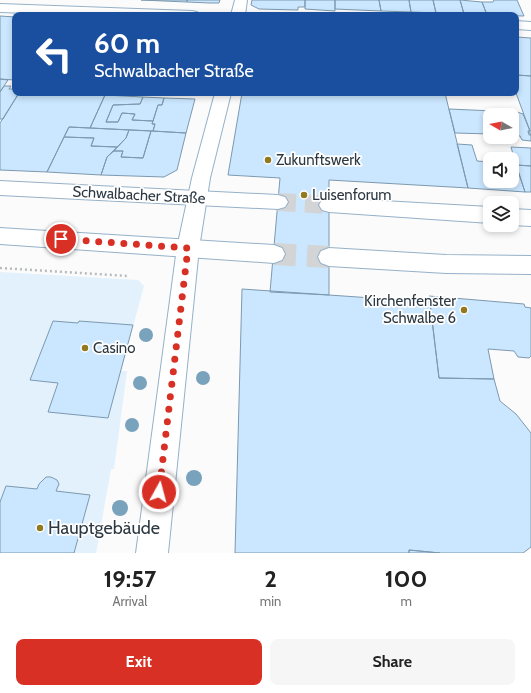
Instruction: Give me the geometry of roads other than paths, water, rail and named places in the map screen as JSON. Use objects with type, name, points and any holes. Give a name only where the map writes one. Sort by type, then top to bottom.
[{"type":"main road","points":[[239,12],[241,0]]},
{"type":"main road","points":[[0,8],[110,12]]},
{"type":"main road","points":[[519,25],[531,26]]},
{"type":"main road","points":[[152,553],[188,248],[197,198],[222,96]]},
{"type":"main road","name":"Schwalbacher Straße","points":[[0,188],[278,202]]},
{"type":"main road","points":[[329,205],[483,215]]},
{"type":"main road","points":[[519,217],[531,218]]},
{"type":"main road","points":[[0,236],[274,254]]},
{"type":"main road","points":[[329,257],[446,264],[531,265]]},
{"type":"tunnel","points":[[278,202],[329,205]]},
{"type":"tunnel","points":[[274,254],[329,257]]},
{"type":"place","name":"Zukunftswerk","points":[[268,160]]},
{"type":"place","name":"Luisenforum","points":[[304,195]]},
{"type":"place","name":"Kirchenfenster Schwalbe 6","points":[[464,310]]},
{"type":"place","name":"Casino","points":[[85,348]]},
{"type":"place","name":"Hauptgebäude","points":[[40,528]]}]
